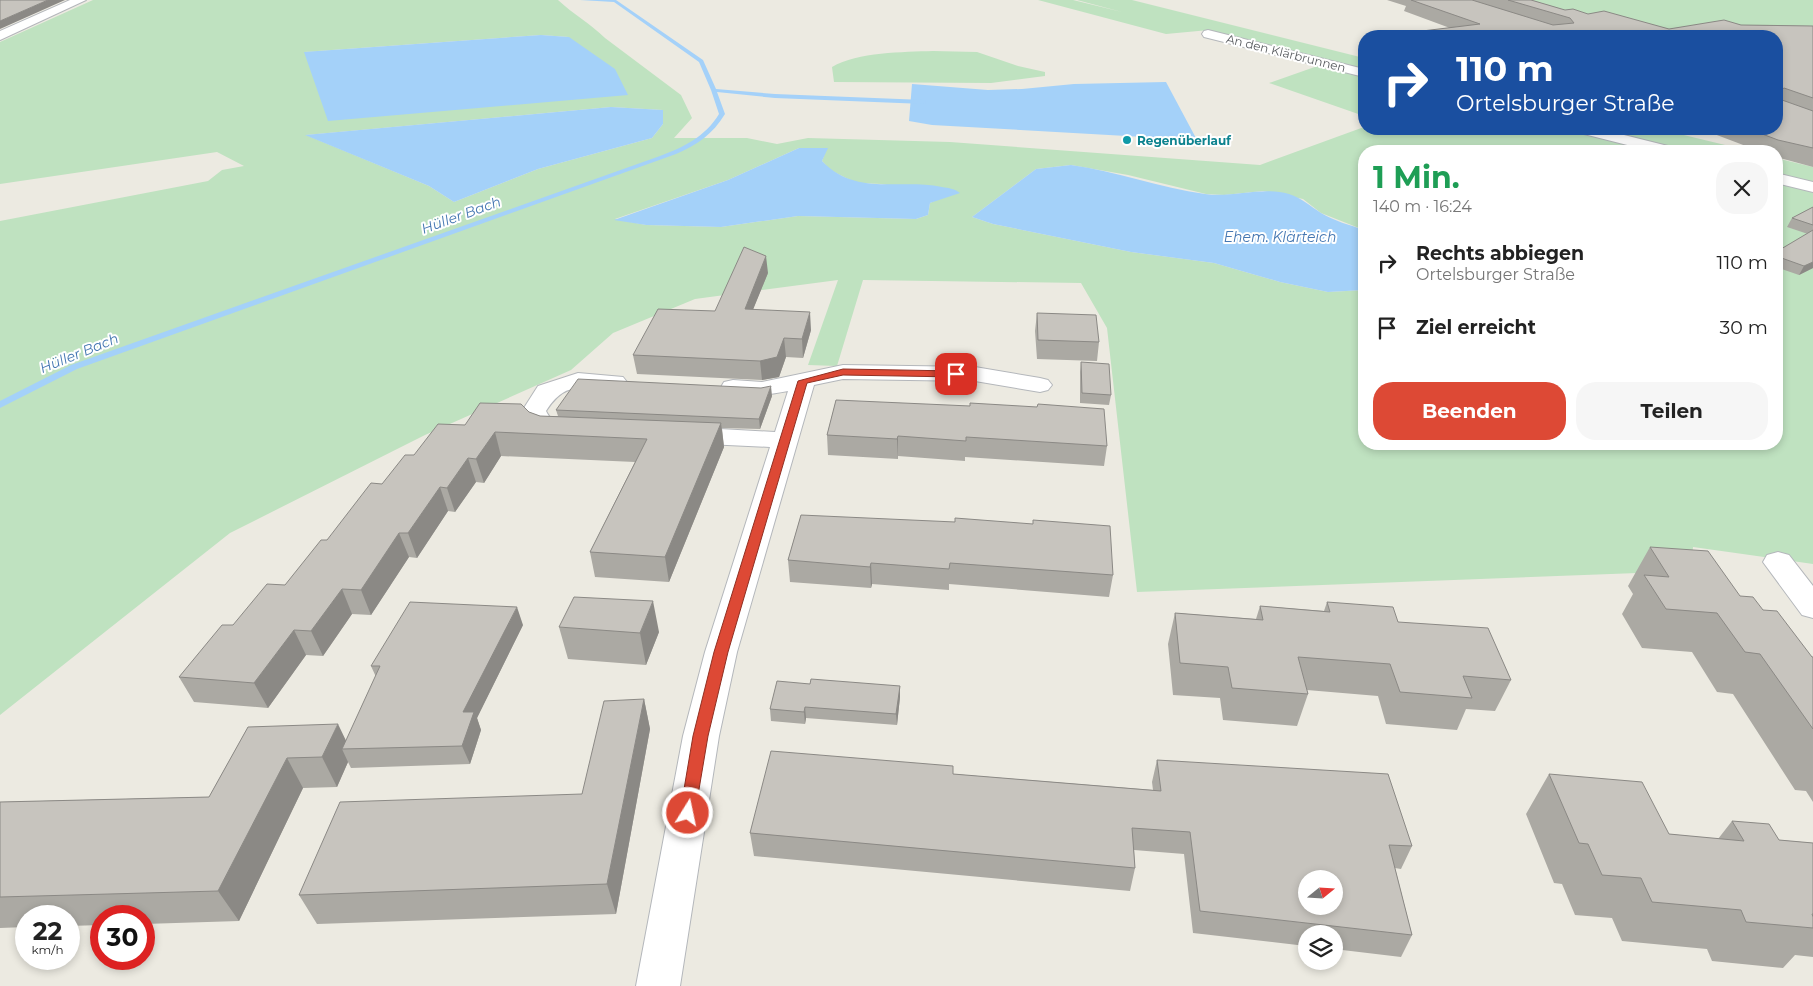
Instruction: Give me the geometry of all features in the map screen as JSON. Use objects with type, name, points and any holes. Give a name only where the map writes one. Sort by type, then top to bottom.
[{"type":"street","points":[[0,36],[80,0]]},
{"type":"street","name":"An den Klärbrunnen","points":[[1208,34],[1358,72]]},
{"type":"street","points":[[1606,135],[1646,145]]},
{"type":"street","points":[[1783,180],[1813,188]]},
{"type":"street","points":[[714,386],[762,389],[843,372],[975,374],[1040,385]]},
{"type":"street","points":[[586,431],[546,429],[538,423],[534,411],[547,391],[578,380],[636,382]]},
{"type":"street","points":[[658,986],[701,736],[721,652],[803,381]]},
{"type":"street","points":[[666,434],[786,440]]},
{"type":"street","points":[[1778,562],[1813,607]]},
{"type":"green space","points":[[93,0],[558,0],[681,95],[692,118],[674,138],[747,138],[777,144],[808,138],[950,142],[1260,165],[1358,129],[1358,135],[1684,135],[1725,145],[1358,145],[1358,228],[1321,213],[1303,199],[1263,191],[1224,195],[1206,194],[1128,175],[1071,165],[1036,169],[972,217],[993,224],[1131,252],[1214,263],[1280,282],[1328,292],[1358,290],[1358,450],[1783,450],[1783,160],[1813,167],[1813,564],[1693,547],[1691,571],[1137,592],[1107,328],[1081,283],[863,280],[837,366],[808,365],[838,280],[695,299],[613,333],[571,370],[425,435],[230,533],[0,715],[0,221],[208,181],[222,170],[244,166],[217,152],[0,184],[0,42]],"holes":[[[541,35],[569,37],[304,52]],[[611,107],[663,110],[663,124],[652,138],[538,169],[454,202],[429,186],[306,135]],[[799,148],[827,148],[822,161],[830,170],[856,183],[882,184],[943,197],[930,203],[928,215],[916,219],[798,216],[721,227],[646,225],[615,219],[728,180]]]},
{"type":"green space","points":[[1038,0],[1073,0],[1122,12],[1077,0],[1132,0],[1358,56],[1358,68],[1209,30],[1166,34]]},
{"type":"green space","points":[[1461,0],[1813,0],[1813,44],[1783,38],[1783,30],[1604,30]]},
{"type":"green space","points":[[933,51],[977,52],[1018,66],[1045,72],[1045,76],[991,83],[834,82],[832,67],[855,58],[881,54]]},
{"type":"green space","points":[[1326,63],[1358,71],[1358,114],[1269,83]]},
{"type":"water","points":[[541,35],[569,37],[615,69],[628,95],[328,121],[304,52]]},
{"type":"water","points":[[1166,82],[1197,140],[932,125],[909,121],[912,84],[988,90],[1074,84]]},
{"type":"water","points":[[611,107],[663,110],[663,124],[652,138],[538,169],[454,202],[429,186],[305,135]]},
{"type":"water","points":[[799,148],[828,148],[822,161],[835,172],[849,179],[864,183],[926,185],[949,188],[960,193],[930,203],[928,215],[916,219],[798,216],[721,227],[646,225],[614,220],[728,180]]},
{"type":"water","name":"Ehem. Klärteich","points":[[1071,165],[1205,194],[1226,195],[1268,191],[1289,194],[1326,216],[1358,228],[1358,290],[1328,292],[1280,282],[1214,263],[1131,252],[993,224],[972,217],[1036,169]]},
{"type":"building","points":[[0,0],[48,0],[0,21]]},
{"type":"building","points":[[1411,0],[1472,0],[1553,25],[1574,23],[1570,18],[1508,0],[1531,0],[1565,10],[1573,9],[1588,14],[1604,11],[1669,29],[1724,20],[1741,25],[1813,26],[1813,98],[1783,89],[1783,30],[1430,30],[1480,24]]},
{"type":"building","points":[[1783,100],[1813,111],[1813,148],[1765,135],[1783,135]]},
{"type":"building","points":[[1813,207],[1813,225],[1792,218]]},
{"type":"building","points":[[1813,230],[1813,262],[1804,266],[1783,258],[1783,248]]},
{"type":"building","points":[[744,247],[766,256],[745,309],[810,312],[802,339],[784,338],[777,357],[760,361],[633,355],[658,309],[715,311]]},
{"type":"building","points":[[1037,313],[1096,315],[1099,342],[1038,340]]},
{"type":"building","points":[[1081,362],[1109,364],[1111,395],[1082,393]]},
{"type":"building","points":[[578,379],[761,388],[771,386],[759,419],[556,410]]},
{"type":"building","points":[[836,400],[970,406],[970,403],[1037,407],[1038,404],[1104,409],[1107,446],[966,437],[966,441],[898,436],[897,439],[827,435]]},
{"type":"building","points":[[480,403],[521,404],[529,412],[540,416],[721,423],[665,557],[590,552],[647,439],[495,432],[476,459],[468,458],[447,488],[440,487],[408,533],[399,533],[361,590],[342,589],[311,631],[294,630],[254,683],[179,677],[222,625],[233,625],[267,584],[285,585],[321,540],[327,540],[371,483],[382,484],[405,455],[414,455],[438,424],[465,425]]},
{"type":"building","points":[[801,515],[955,522],[955,518],[1033,524],[1033,520],[1110,526],[1113,575],[950,563],[949,569],[871,563],[870,567],[788,560]]},
{"type":"building","points":[[1650,547],[1708,551],[1740,596],[1753,597],[1763,610],[1777,611],[1813,657],[1813,729],[1760,654],[1745,652],[1717,613],[1666,609],[1644,575],[1669,577]]},
{"type":"building","points":[[574,597],[653,601],[640,633],[559,627]]},
{"type":"building","points":[[410,602],[517,607],[463,712],[474,712],[462,746],[342,749],[380,666],[371,666]]},
{"type":"building","points":[[1327,602],[1393,607],[1398,622],[1488,628],[1511,680],[1463,676],[1472,698],[1400,692],[1390,664],[1298,657],[1308,694],[1232,688],[1228,667],[1180,663],[1175,613],[1263,620],[1260,606],[1330,612]]},
{"type":"building","points":[[811,679],[900,686],[896,714],[805,707],[804,712],[770,709],[777,681],[810,684]]},
{"type":"building","points":[[644,699],[607,884],[299,895],[340,802],[582,794],[604,701]]},
{"type":"building","points":[[338,724],[322,757],[287,758],[218,891],[0,897],[0,802],[209,797],[248,727]]},
{"type":"building","points":[[771,751],[953,766],[953,774],[1161,791],[1157,760],[1388,774],[1412,846],[1389,845],[1412,935],[1343,927],[1343,925],[1324,925],[1200,911],[1190,832],[1132,828],[1135,868],[750,833]]},
{"type":"building","points":[[1549,774],[1642,782],[1669,834],[1744,841],[1732,821],[1769,824],[1779,840],[1813,843],[1813,928],[1746,922],[1741,910],[1652,902],[1641,878],[1602,875],[1588,844],[1579,843]]},
{"type":"waterway","name":"Hüller Bach","points":[[582,0],[615,1],[701,61],[714,90]]},
{"type":"waterway","name":"Hüller Bach","points":[[0,405],[74,367],[686,148],[707,134],[722,114],[714,90]]},
{"type":"waterway","points":[[714,90],[775,96],[924,102]]},
{"type":"place","name":"Regenüberlauf","points":[[1127,140]]},
{"type":"route","points":[[688,813],[701,736],[721,652],[803,381],[843,372],[956,374]]}]
